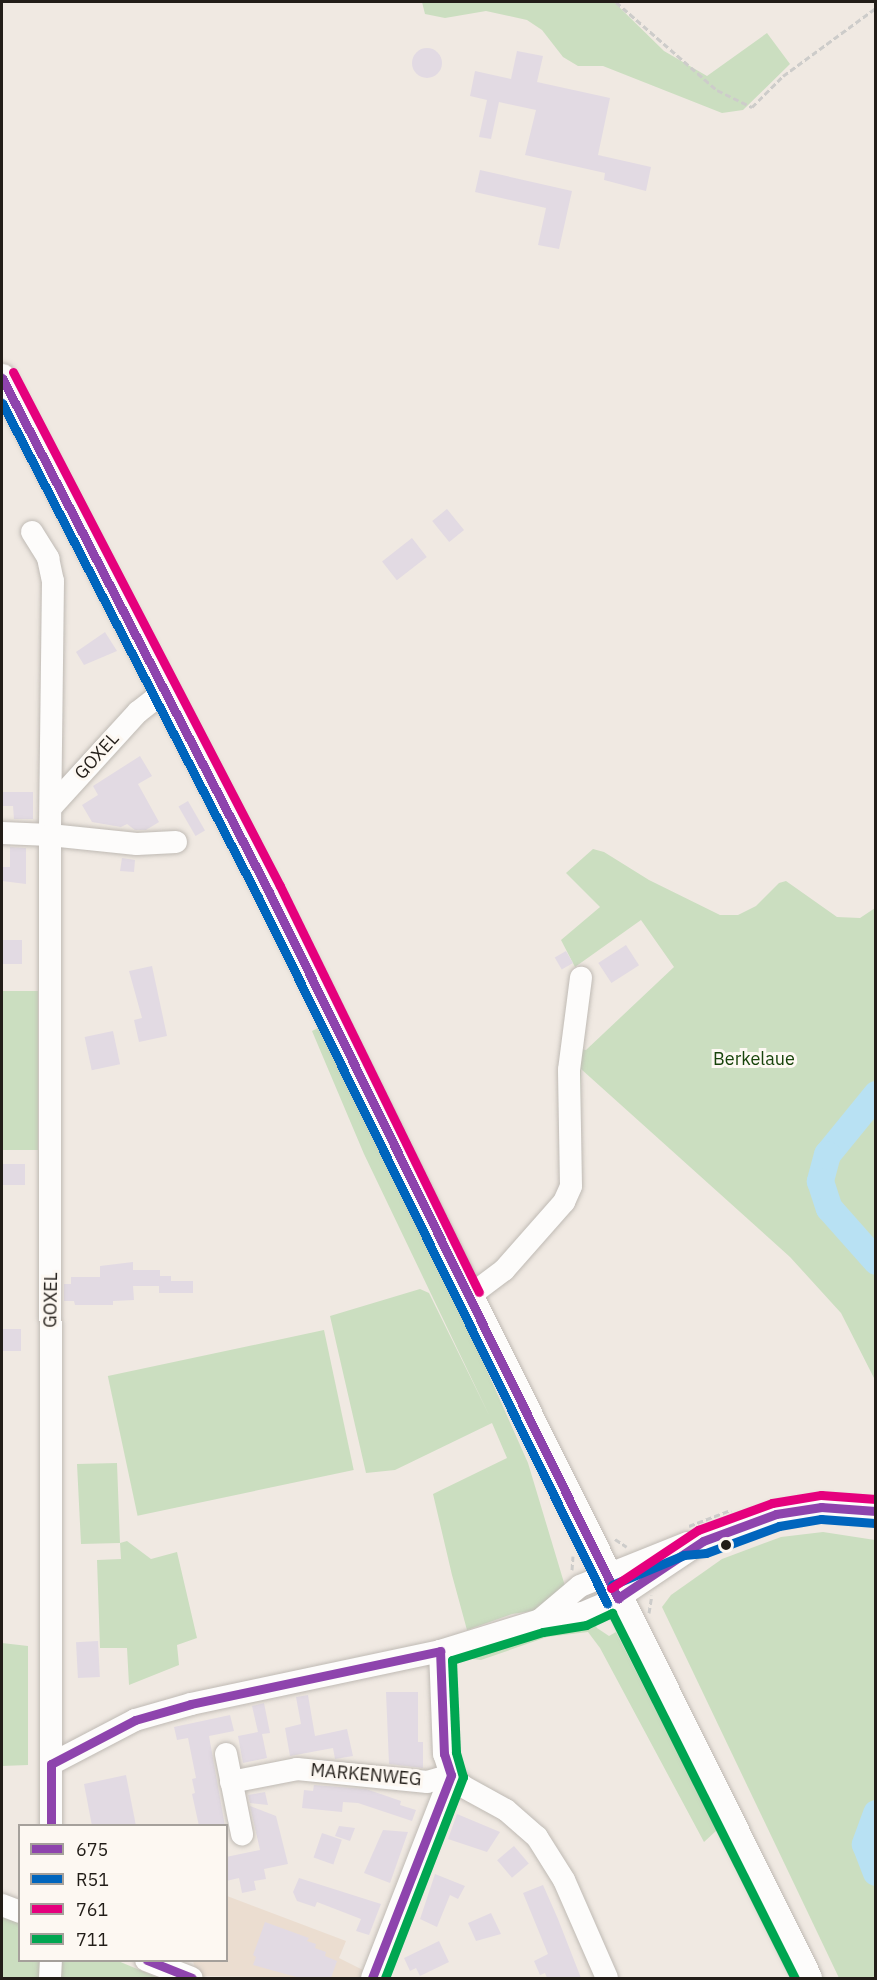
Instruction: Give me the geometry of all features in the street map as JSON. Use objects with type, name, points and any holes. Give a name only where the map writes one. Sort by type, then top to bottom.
[{"type":"main road","points":[[2,378],[166,690],[808,1978]]},
{"type":"street","points":[[32,532],[48,558],[53,581],[53,805]]},
{"type":"street","name":"GOXEL","points":[[51,1824],[50,835],[53,805],[138,712],[166,690]]},
{"type":"street","points":[[2,833],[50,835],[137,844],[176,842]]},
{"type":"street","points":[[468,1298],[504,1270],[564,1202],[571,1186],[569,1070],[581,978]]},
{"type":"street","points":[[51,1764],[104,1734],[146,1717],[440,1652],[540,1620],[583,1613],[613,1586],[703,1541],[776,1514],[821,1507],[876,1511]]},
{"type":"street","points":[[440,1652],[444,1754],[451,1774],[464,1787],[506,1810],[537,1837],[564,1880],[607,1978]]},
{"type":"street","points":[[226,1754],[242,1834]]},
{"type":"street","name":"MARKENWEG","points":[[231,1782],[297,1769],[427,1782],[451,1774]]},
{"type":"street","points":[[372,1978],[451,1774]]},
{"type":"street","points":[[2,1905],[18,1911]]},
{"type":"street","points":[[50,1978],[51,1962]]},
{"type":"street","points":[[151,1962],[192,1978]]},
{"type":"path","points":[[616,2],[717,90],[752,107],[793,68],[876,8]]},
{"type":"path","points":[[651,1592],[652,1611]]},
{"type":"shaded area","points":[[228,1896],[346,1941],[339,1958],[365,1971],[363,1978],[197,1976],[193,1962],[228,1962]]},
{"type":"green space","points":[[422,2],[614,2],[664,51],[707,76],[767,33],[790,64],[743,110],[722,113],[603,66],[578,66],[563,57],[542,30],[527,20],[486,11],[445,18],[425,14]]},
{"type":"green space","name":"Berkelaue","points":[[593,849],[604,852],[649,880],[720,915],[738,915],[756,906],[779,883],[786,881],[837,917],[860,918],[875,908],[875,1380],[841,1313],[790,1257],[581,1069],[580,1188],[574,1048],[586,1050],[674,967],[641,920],[575,967],[561,940],[600,907],[566,873]]},
{"type":"green space","points":[[2,991],[38,991],[38,1150],[2,1150]]},
{"type":"green space","points":[[318,1028],[456,1301],[528,1463],[565,1586],[538,1610],[512,1614],[467,1630],[452,1575],[433,1494],[507,1458],[492,1423],[395,1470],[366,1473],[330,1316],[420,1289],[429,1293],[490,1417],[364,1154],[312,1031]]},
{"type":"green space","points":[[324,1330],[354,1470],[138,1516],[108,1376]]},
{"type":"green space","points":[[117,1463],[120,1543],[81,1544],[77,1464]]},
{"type":"green space","points":[[823,1532],[875,1540],[875,1978],[839,1978],[662,1607],[671,1595],[722,1559],[781,1537]]},
{"type":"green space","points":[[127,1541],[151,1559],[177,1552],[197,1638],[177,1645],[179,1665],[129,1685],[127,1648],[100,1648],[97,1560],[121,1559],[120,1543]]},
{"type":"green space","points":[[592,1618],[597,1628],[609,1636],[616,1632],[717,1830],[704,1842],[600,1648],[588,1632],[547,1637],[481,1660],[464,1658],[474,1651]]},
{"type":"green space","points":[[2,1643],[28,1646],[28,1765],[2,1766]]},
{"type":"green space","points":[[2,1911],[18,1918],[18,1962],[120,1962],[159,1978],[2,1978]]},
{"type":"building","points":[[427,48],[438,52],[442,63],[438,74],[427,78],[416,74],[412,63],[416,52]]},
{"type":"building","points":[[517,51],[543,56],[537,82],[610,98],[598,155],[651,167],[646,191],[604,180],[605,173],[525,155],[536,110],[499,102],[491,139],[479,137],[487,100],[470,96],[475,71],[511,79]]},
{"type":"building","points":[[480,170],[572,191],[559,249],[538,245],[546,208],[475,192]]},
{"type":"building","points":[[447,509],[464,530],[449,542],[432,521]]},
{"type":"building","points":[[412,538],[427,557],[397,580],[382,561]]},
{"type":"building","points":[[105,632],[117,651],[84,665],[76,652]]},
{"type":"building","points":[[140,756],[152,776],[138,784],[159,822],[146,830],[135,830],[127,824],[121,827],[92,822],[82,805],[98,795],[93,786]]},
{"type":"building","points":[[2,792],[33,792],[33,819],[14,819],[13,806],[2,806]]},
{"type":"building","points":[[188,801],[205,830],[195,836],[178,806]]},
{"type":"building","points":[[10,847],[26,848],[26,884],[2,881],[2,867],[10,867]]},
{"type":"building","points":[[122,858],[135,860],[134,872],[120,871]]},
{"type":"building","points":[[2,940],[22,940],[22,964],[2,964]]},
{"type":"building","points":[[626,945],[639,965],[611,983],[598,963]]},
{"type":"building","points":[[566,951],[573,963],[562,970],[555,958]]},
{"type":"building","points":[[152,966],[167,1036],[139,1042],[134,1020],[142,1018],[129,971]]},
{"type":"building","points":[[113,1031],[120,1064],[92,1070],[85,1037]]},
{"type":"building","points":[[2,1164],[25,1164],[25,1185],[2,1185]]},
{"type":"building","points":[[133,1262],[133,1270],[160,1270],[160,1276],[171,1276],[171,1281],[193,1281],[193,1293],[159,1293],[159,1286],[133,1286],[134,1300],[113,1301],[113,1305],[75,1305],[74,1301],[64,1301],[64,1284],[71,1284],[71,1277],[100,1277],[100,1266]]},
{"type":"building","points":[[2,1329],[21,1329],[21,1351],[2,1351]]},
{"type":"building","points":[[98,1641],[100,1677],[78,1678],[76,1642]]},
{"type":"building","points":[[386,1692],[418,1692],[418,1742],[423,1742],[423,1768],[389,1764]]},
{"type":"building","points":[[308,1695],[315,1736],[347,1729],[353,1756],[335,1759],[333,1748],[290,1756],[285,1728],[301,1724],[296,1697]]},
{"type":"building","points":[[264,1703],[270,1733],[262,1734],[267,1758],[243,1763],[238,1736],[258,1732],[252,1706]]},
{"type":"building","points":[[230,1715],[234,1731],[209,1736],[225,1824],[199,1824],[192,1794],[195,1793],[192,1779],[196,1778],[188,1738],[177,1740],[174,1727]]},
{"type":"building","points":[[126,1775],[136,1824],[92,1824],[84,1784]]},
{"type":"building","points":[[314,1785],[366,1789],[401,1801],[400,1805],[416,1810],[412,1821],[358,1803],[343,1802],[342,1812],[302,1808],[304,1790],[313,1791]]},
{"type":"building","points":[[265,1792],[268,1805],[250,1803],[248,1795]]},
{"type":"building","points":[[250,1806],[276,1816],[288,1864],[264,1869],[266,1879],[254,1881],[256,1890],[242,1893],[239,1878],[228,1881],[228,1857],[260,1850]]},
{"type":"building","points":[[457,1814],[500,1832],[487,1852],[448,1839]]},
{"type":"building","points":[[339,1826],[355,1828],[350,1841],[335,1836]]},
{"type":"building","points":[[383,1830],[408,1832],[390,1883],[364,1873]]},
{"type":"building","points":[[322,1833],[342,1840],[333,1864],[314,1858]]},
{"type":"building","points":[[514,1846],[529,1864],[512,1878],[497,1860]]},
{"type":"building","points":[[435,1874],[465,1886],[458,1899],[450,1895],[437,1927],[420,1919]]},
{"type":"building","points":[[299,1878],[381,1904],[369,1935],[356,1931],[361,1919],[317,1902],[315,1907],[297,1901],[293,1892]]},
{"type":"building","points":[[543,1885],[581,1978],[547,1978],[545,1973],[540,1975],[534,1961],[548,1954],[523,1893]]},
{"type":"building","points":[[491,1913],[501,1934],[476,1941],[468,1923]]},
{"type":"building","points":[[265,1922],[309,1938],[307,1941],[316,1944],[315,1948],[326,1952],[325,1956],[337,1961],[331,1978],[300,1978],[253,1965],[256,1957],[253,1955]]},
{"type":"building","points":[[439,1941],[449,1962],[420,1976],[416,1968],[410,1971],[404,1958]]},
{"type":"waterway","points":[[876,1094],[827,1154],[820,1181],[829,1208],[876,1261]]},
{"type":"waterway","points":[[876,1813],[865,1844],[876,1872]]},
{"type":"transit line","name":"761","points":[[13,372],[280,886],[479,1292]]},
{"type":"transit line","name":"675","points":[[2,378],[269,892],[618,1598]]},
{"type":"transit line","name":"R51","points":[[2,403],[258,897],[607,1603]]},
{"type":"transit line","name":"761","points":[[611,1588],[698,1530],[772,1503],[821,1495],[876,1499]]},
{"type":"transit line","name":"675","points":[[618,1598],[703,1541],[776,1514],[821,1507],[876,1511]]},
{"type":"transit line","name":"R51","points":[[612,1585],[684,1555],[706,1553],[779,1526],[821,1519],[875,1523]]},
{"type":"transit line","name":"711","points":[[385,1978],[463,1777],[456,1752],[452,1660],[543,1632],[586,1625],[612,1613],[795,1978]]},
{"type":"transit line","name":"675","points":[[51,1764],[135,1720],[191,1704],[440,1651]]},
{"type":"transit line","name":"675","points":[[372,1978],[451,1775],[444,1754],[440,1651]]},
{"type":"transit line","name":"675","points":[[51,1764],[51,1824]]},
{"type":"transit line","name":"675","points":[[152,1962],[192,1978]]}]
